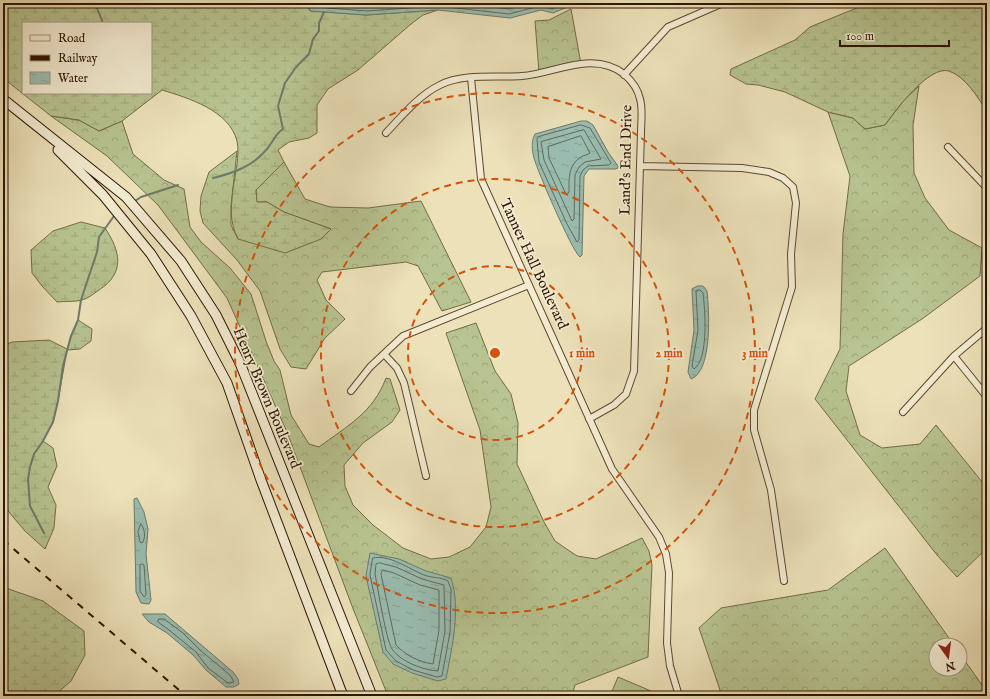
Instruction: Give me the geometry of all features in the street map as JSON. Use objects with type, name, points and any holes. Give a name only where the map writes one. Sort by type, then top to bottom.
[{"type":"main road","name":"Henry Brown Boulevard","points":[[3,99],[126,197],[181,261],[216,315],[240,363],[372,696]]},
{"type":"main road","name":"Henry Brown Boulevard","points":[[33,124],[103,195],[151,254],[191,316],[227,383],[261,480],[343,696]]},
{"type":"street","points":[[624,75],[668,27],[723,3]]},
{"type":"street","name":"Land's End Drive","points":[[386,133],[429,91],[442,84],[471,78],[523,76],[588,62],[600,62],[616,68],[636,88],[641,100],[634,371],[626,394],[614,405],[588,419]]},
{"type":"street","name":"Tanner Hall Boulevard","points":[[471,78],[478,161],[481,179],[563,357],[588,419],[612,469],[659,537],[666,554],[669,573],[667,643],[670,666],[679,696]]},
{"type":"street","points":[[948,148],[987,188]]},
{"type":"street","points":[[640,166],[742,168],[769,172],[783,178],[792,188],[796,203],[791,254],[792,287],[754,410],[754,430],[771,490],[784,581]]},
{"type":"street","points":[[351,391],[384,354],[403,336],[473,309],[529,285]]},
{"type":"street","points":[[903,412],[954,356],[987,328]]},
{"type":"street","points":[[384,354],[397,368],[404,383],[426,476]]},
{"type":"street","points":[[954,356],[987,397]]},
{"type":"green space","points":[[3,3],[305,3],[310,11],[366,15],[438,10],[423,15],[358,70],[328,89],[317,105],[317,133],[309,138],[289,142],[278,150],[284,162],[256,190],[257,202],[267,202],[284,212],[331,229],[321,239],[285,253],[238,239],[231,215],[233,189],[238,159],[237,141],[233,130],[217,113],[195,101],[162,90],[122,121],[99,131],[79,120],[51,116],[23,94],[152,94],[152,22],[22,22],[22,93],[3,78]]},
{"type":"green space","points":[[862,3],[987,3],[987,111],[971,88],[961,78],[949,71],[941,71],[932,75],[913,90],[885,125],[865,129],[853,118],[828,112],[785,92],[758,85],[746,84],[730,75],[731,69],[795,40],[810,27],[859,7]]},
{"type":"green space","points":[[571,9],[581,64],[539,72],[535,21],[549,20]]},
{"type":"green space","points":[[919,86],[913,125],[914,173],[925,198],[949,230],[982,248],[980,276],[922,319],[849,366],[846,391],[860,435],[882,448],[920,444],[936,425],[987,488],[987,548],[957,577],[937,555],[815,399],[840,349],[843,234],[850,176],[828,112],[853,118],[865,129],[885,125],[904,100]]},
{"type":"green space","points":[[51,116],[79,120],[99,131],[122,121],[133,154],[164,180],[184,189],[190,227],[201,242],[230,268],[251,294],[266,341],[274,361],[280,370],[291,415],[309,444],[319,447],[358,418],[374,401],[386,378],[390,379],[400,410],[392,422],[363,443],[344,465],[345,486],[353,505],[373,525],[403,548],[431,559],[449,557],[470,547],[486,527],[491,507],[480,430],[446,333],[476,323],[495,371],[511,394],[518,423],[517,464],[544,522],[555,541],[577,556],[596,559],[642,538],[649,551],[652,565],[648,657],[575,685],[572,696],[388,696],[352,606],[287,432],[227,298],[158,205],[107,156]]},
{"type":"green space","points":[[237,151],[231,206],[231,225],[238,239],[331,229],[284,212],[267,202],[256,202],[256,190],[284,162],[305,199],[330,207],[368,208],[421,201],[471,302],[442,311],[418,266],[406,262],[322,272],[317,280],[326,300],[345,319],[325,338],[306,369],[291,367],[280,349],[260,291],[237,260],[203,223],[200,211],[201,196],[209,172]]},
{"type":"green space","points":[[81,222],[105,228],[117,254],[117,269],[113,277],[107,283],[89,297],[79,301],[57,302],[32,273],[31,250],[53,231]]},
{"type":"green space","points":[[78,320],[92,329],[91,341],[80,349],[67,350],[53,422],[43,441],[53,448],[57,466],[48,487],[56,505],[54,528],[45,549],[25,531],[3,505],[3,346],[12,342],[49,340],[67,349]]},
{"type":"green space","points":[[885,548],[948,637],[928,637],[928,677],[968,677],[968,665],[987,692],[987,696],[722,696],[699,628],[721,608],[828,590]]},
{"type":"green space","points":[[3,587],[43,601],[84,631],[85,655],[71,681],[54,696],[3,696]]},
{"type":"green space","points":[[618,677],[651,691],[649,696],[610,696]]},
{"type":"water","points":[[305,3],[577,3],[553,13],[541,10],[510,18],[438,10],[366,15],[311,11]]},
{"type":"water","points":[[581,121],[587,121],[593,125],[618,168],[589,169],[584,176],[582,255],[580,257],[570,241],[548,193],[534,158],[532,146],[535,134]]},
{"type":"water","points":[[697,286],[703,286],[707,291],[709,325],[703,364],[698,374],[691,379],[688,372],[694,330],[692,289]]},
{"type":"water","points":[[137,498],[144,512],[148,529],[146,554],[151,600],[149,604],[141,603],[136,592],[134,499]]},
{"type":"water","points":[[370,553],[399,559],[426,571],[451,578],[454,590],[455,615],[453,641],[446,679],[438,681],[412,673],[393,664],[383,652],[366,576]]},
{"type":"water","points":[[142,614],[165,614],[233,672],[238,679],[239,684],[234,687],[226,687],[206,670],[193,655],[167,633],[149,622]]},
{"type":"waterway","points":[[95,3],[103,22]]},
{"type":"waterway","points":[[213,178],[236,171],[256,160],[262,155],[283,129],[278,106],[285,83],[296,67],[309,54],[313,39],[319,31],[319,23],[324,12]]},
{"type":"waterway","points":[[135,201],[141,197],[178,185]]},
{"type":"waterway","points":[[44,533],[30,506],[28,479],[30,467],[34,454],[53,422],[58,401],[63,366],[71,336],[78,320],[81,300],[97,252],[99,237],[114,216]]},
{"type":"railway","points":[[3,540],[186,696]]}]
